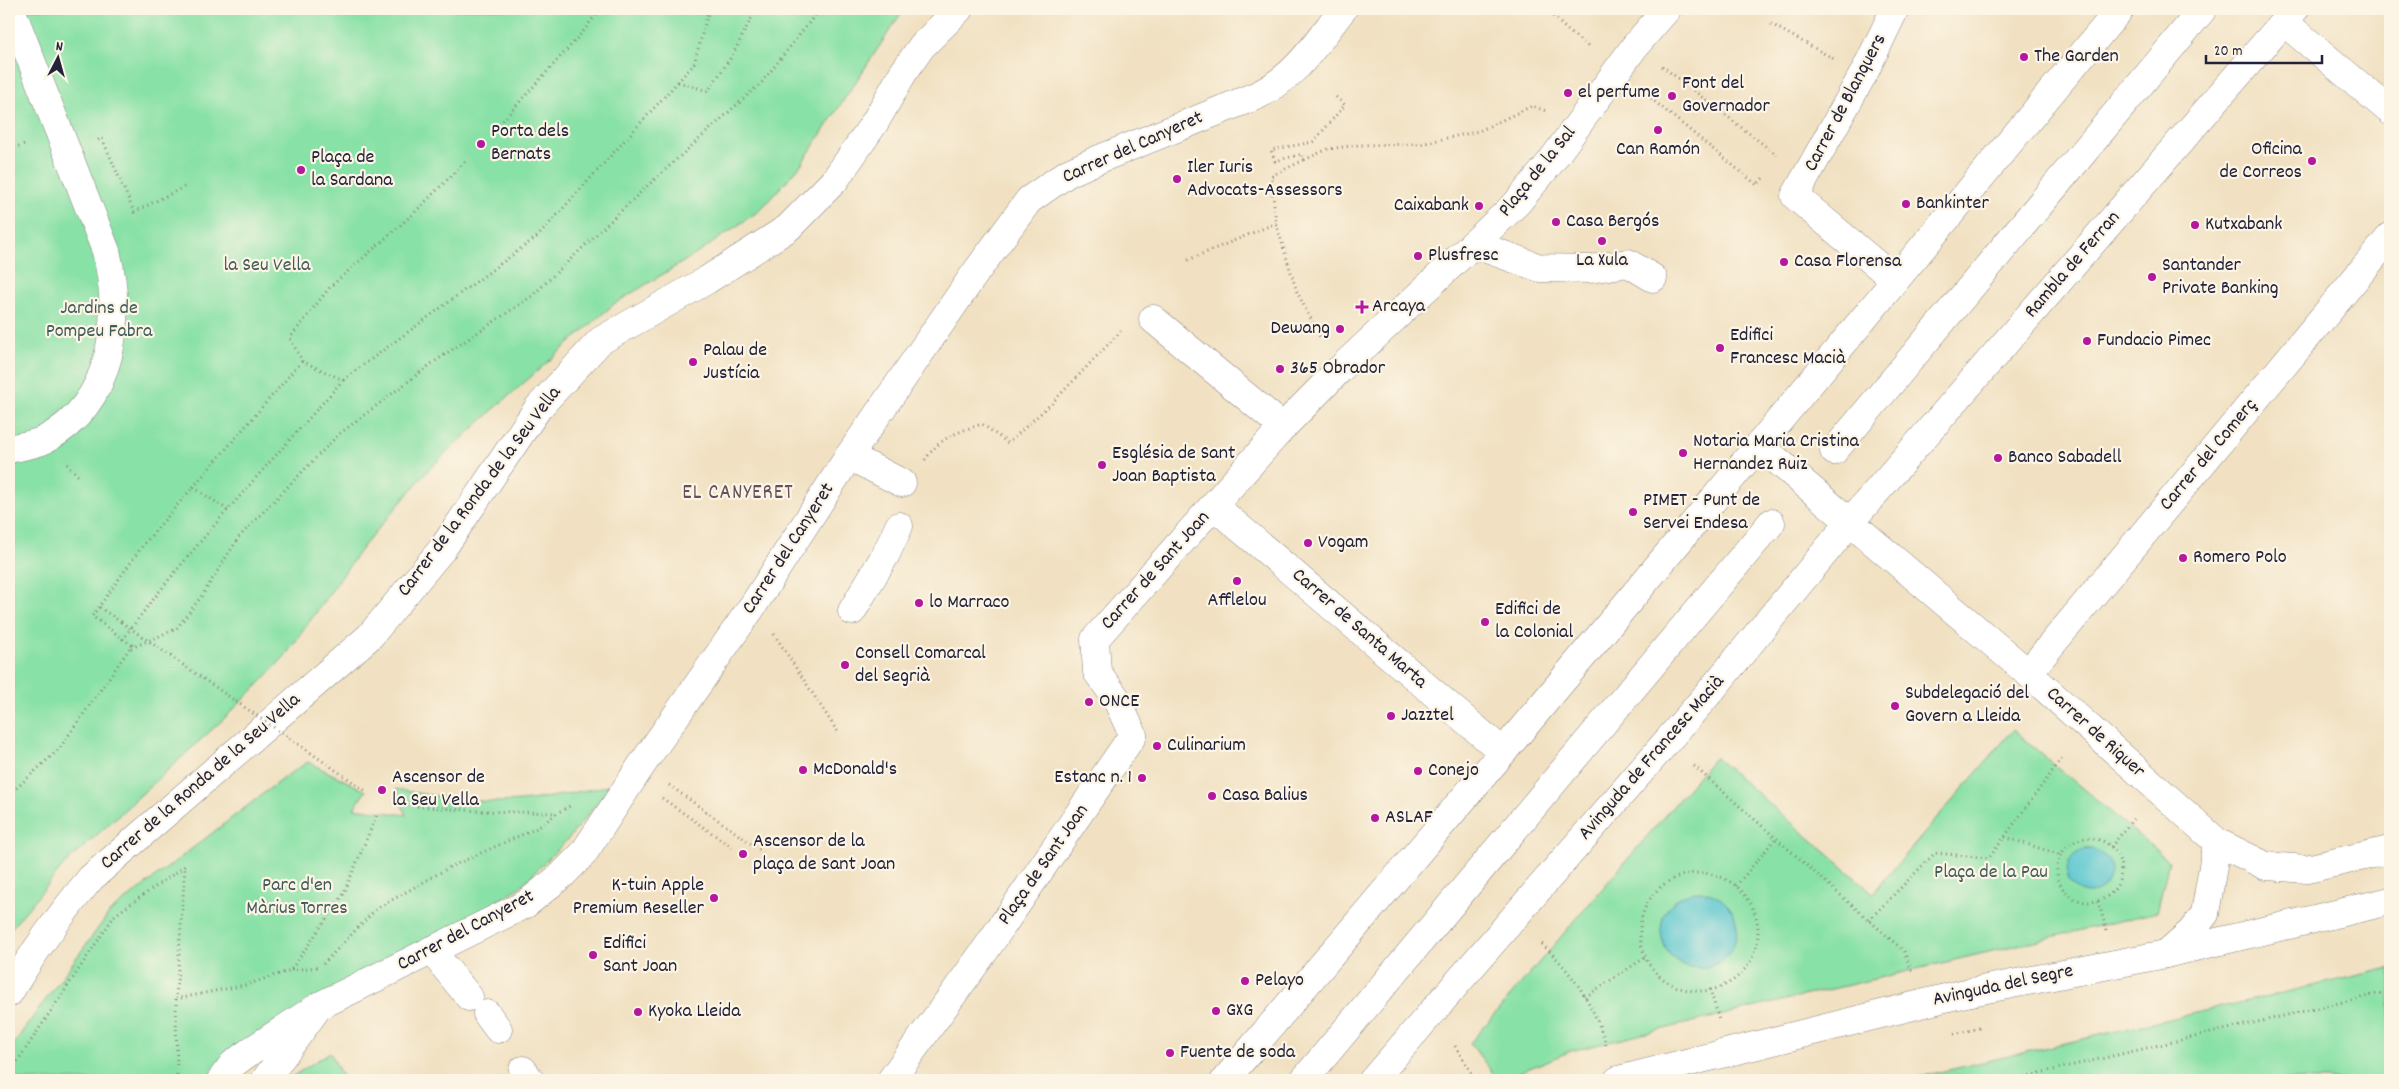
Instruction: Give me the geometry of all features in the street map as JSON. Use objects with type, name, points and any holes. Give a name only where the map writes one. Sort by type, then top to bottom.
[{"type":"street","points":[[9,449],[45,440],[75,418],[85,407],[105,373],[112,343],[114,311],[111,269],[106,250],[11,9]]},
{"type":"street","name":"Carrer de la Ronda de la Seu Vella","points":[[9,993],[30,957],[91,878],[370,636],[443,548],[538,408],[600,341],[707,280],[788,228],[835,180],[874,122],[903,72],[922,46],[959,9]]},
{"type":"street","name":"Carrer del Canyeret","points":[[221,1080],[233,1064],[319,1006],[526,904],[563,874],[583,854],[641,766],[754,604],[849,456],[976,272],[1030,200],[1062,178],[1097,160],[1279,85],[1292,73],[1343,9]]},
{"type":"street","name":"Plaça de la Sal","points":[[1339,370],[1517,203],[1550,163],[1635,46],[1667,9]]},
{"type":"street","name":"Carrer de Blanquers","points":[[1895,9],[1863,75],[1795,196],[1895,280]]},
{"type":"street","points":[[1225,1080],[1794,404],[2120,9]]},
{"type":"street","points":[[1834,451],[2203,9]]},
{"type":"street","points":[[2290,15],[2390,111]]},
{"type":"street","name":"Rambla de Ferran","points":[[1850,522],[2290,15]]},
{"type":"street","name":"Carrer del Comerç","points":[[2028,673],[2390,237]]},
{"type":"street","points":[[1473,244],[1540,268],[1590,269],[1628,263],[1653,278]]},
{"type":"street","points":[[1153,319],[1283,427]]},
{"type":"street","name":"Carrer de Sant Joan","points":[[1096,639],[1283,427],[1339,370]]},
{"type":"street","points":[[1759,445],[1850,522]]},
{"type":"street","points":[[849,456],[902,483]]},
{"type":"street","name":"Carrer de Santa Marta","points":[[1214,506],[1503,752]]},
{"type":"street","name":"Carrer de Riquer","points":[[1850,522],[2028,673],[2217,842]]},
{"type":"street","name":"Avinguda de Francesc Macià","points":[[1373,1080],[1708,694],[1850,522]]},
{"type":"street","points":[[1304,1080],[1771,523]]},
{"type":"street","points":[[852,612],[886,554],[899,526]]},
{"type":"street","name":"Plaça de Sant Joan","points":[[891,1080],[986,949],[1133,735],[1116,698],[1097,672],[1096,639]]},
{"type":"street","points":[[2166,954],[2191,932],[2205,914],[2217,842],[2266,866],[2307,870],[2390,850]]},
{"type":"street","name":"Avinguda del Segre","points":[[1618,1080],[1961,994],[2166,954],[2390,901]]},
{"type":"street","points":[[430,950],[484,1013]]},
{"type":"street","points":[[265,1080],[319,1006]]},
{"type":"path","points":[[496,128],[582,33],[600,9]]},
{"type":"path","points":[[123,639],[228,510],[343,380],[538,236],[694,64],[709,9]]},
{"type":"path","points":[[678,82],[708,91],[732,56],[756,9]]},
{"type":"path","points":[[9,795],[59,749],[131,648],[176,628],[201,597],[239,537],[338,435],[431,364],[532,296],[644,189],[762,82],[820,9]]},
{"type":"path","points":[[1546,9],[1566,29],[1618,70],[1662,109],[1757,184],[1769,171]]},
{"type":"path","points":[[1771,24],[1863,75]]},
{"type":"path","points":[[1635,46],[1684,81],[1779,157],[1774,164]]},
{"type":"path","points":[[1304,160],[1302,154],[1276,161],[1271,150],[1313,142],[1345,105],[1336,96]]},
{"type":"path","points":[[1339,370],[1297,292],[1276,223],[1272,176],[1328,149],[1358,144],[1420,144],[1479,131],[1532,106],[1574,128]]},
{"type":"path","points":[[102,138],[134,212],[184,187]]},
{"type":"path","points":[[9,150],[29,142]]},
{"type":"path","points":[[343,380],[302,361],[290,338],[330,287],[413,214],[467,160]]},
{"type":"path","points":[[1188,260],[1276,223]]},
{"type":"path","points":[[902,483],[921,465],[933,447],[952,433],[982,424],[1008,442],[1052,404],[1124,328],[1141,318],[1153,319]]},
{"type":"path","points":[[131,648],[132,646],[92,616],[142,545],[302,361]]},
{"type":"path","points":[[193,487],[228,510]]},
{"type":"path","points":[[754,604],[839,734]]},
{"type":"path","points":[[99,607],[366,791]]},
{"type":"path","points":[[1869,920],[1935,852],[1989,858],[2062,758]]},
{"type":"path","points":[[641,766],[760,850]]},
{"type":"path","points":[[1694,766],[1904,951],[1913,975]]},
{"type":"path","points":[[176,999],[249,984],[291,970],[320,967],[376,909],[450,868],[539,827],[557,813],[478,811],[402,805]]},
{"type":"path","points":[[673,806],[733,848]]},
{"type":"path","points":[[291,970],[343,895],[378,812]]},
{"type":"path","points":[[2111,847],[2133,819]]},
{"type":"path","points":[[2005,837],[2060,855]]},
{"type":"path","points":[[1736,886],[1776,838]]},
{"type":"path","points":[[2084,838],[2103,842],[2111,847],[2119,860],[2121,874],[2119,884],[2113,892],[2098,901],[2084,902],[2066,893],[2060,885],[2057,865],[2060,855],[2066,847],[2084,838]]},
{"type":"path","points":[[9,1074],[115,915],[185,866],[176,999],[178,1080]]},
{"type":"path","points":[[1697,873],[1717,876],[1736,886],[1747,897],[1755,914],[1758,932],[1755,950],[1747,966],[1734,980],[1710,990],[1698,991],[1680,988],[1662,978],[1648,963],[1641,944],[1640,923],[1646,904],[1659,888],[1677,878],[1697,873]]},
{"type":"path","points":[[2098,901],[2109,939]]},
{"type":"path","points":[[1542,944],[1566,967],[1585,997],[1599,1021],[1608,1053]]},
{"type":"path","points":[[1585,997],[1646,957]]},
{"type":"path","points":[[1710,990],[1721,1027]]},
{"type":"path","points":[[2010,1080],[2390,991]]},
{"type":"path","points":[[1455,1046],[1476,1080]]},
{"type":"green space","name":"la Seu Vella","points":[[9,9],[904,9],[800,166],[760,210],[701,251],[614,304],[494,409],[429,469],[362,548],[285,656],[229,714],[64,865],[9,931]]},
{"type":"green space","name":"Plaça de la Pau","points":[[2013,730],[2169,861],[2157,912],[1571,1051],[1501,1080],[1498,1080],[1470,1043],[1715,757],[1873,893]],"holes":[[[2084,849],[2091,849],[2076,889],[2069,878],[2068,872],[2071,861],[2078,852]],[[1699,892],[1709,894],[1724,902],[1731,909],[1726,957],[1719,962],[1697,968],[1683,964],[1669,955]]]},
{"type":"green space","name":"Parc d'en Màrius Torres","points":[[308,762],[366,791],[354,808],[406,815],[396,789],[473,801],[513,802],[612,785],[569,838],[519,888],[402,958],[210,1080],[9,1080],[9,1053],[22,1032],[110,912],[286,776]]},
{"type":"green space","points":[[2390,968],[2390,1080],[1905,1080]]},
{"type":"green space","points":[[330,1052],[344,1080],[287,1080]]},
{"type":"water","points":[[2085,849],[2093,849],[2105,855],[2111,871],[2105,887],[2093,893],[2085,893],[2073,887],[2067,875],[2067,867],[2073,855]]},
{"type":"water","points":[[1692,892],[1706,892],[1720,898],[1731,909],[1737,923],[1734,945],[1726,957],[1706,968],[1692,968],[1678,962],[1667,951],[1661,937],[1661,923],[1667,909],[1678,898]]},
{"type":"place","name":"The Garden","points":[[2024,57]]},
{"type":"place","name":"el perfume","points":[[1568,93]]},
{"type":"place","name":"Font del Governador","points":[[1672,96]]},
{"type":"place","name":"Can Ramón","points":[[1658,130]]},
{"type":"place","name":"Porta dels Bernats","points":[[481,144]]},
{"type":"place","name":"Oficina de Correos","points":[[2312,161]]},
{"type":"place","name":"Plaça de la Sardana","points":[[301,170]]},
{"type":"place","name":"Iler Iuris Advocats-Assessors","points":[[1177,179]]},
{"type":"place","name":"Bankinter","points":[[1906,204]]},
{"type":"place","name":"Caixabank","points":[[1479,206]]},
{"type":"place","name":"Casa Bergós","points":[[1556,222]]},
{"type":"place","name":"Kutxabank","points":[[2195,225]]},
{"type":"place","name":"La Xula","points":[[1602,241]]},
{"type":"place","name":"Plusfresc","points":[[1418,256]]},
{"type":"place","name":"Casa Florensa","points":[[1784,262]]},
{"type":"place","name":"Santander Private Banking","points":[[2152,277]]},
{"type":"place","name":"Arcaya","points":[[1362,307]]},
{"type":"place","name":"Dewang","points":[[1340,329]]},
{"type":"place","name":"Fundacio Pimec","points":[[2087,341]]},
{"type":"place","name":"Edifici Francesc Macià","points":[[1720,348]]},
{"type":"place","name":"Palau de Justícia","points":[[693,362]]},
{"type":"place","name":"365 Obrador","points":[[1280,369]]},
{"type":"place","name":"Notaria Maria Cristina Hernandez Ruiz","points":[[1683,453]]},
{"type":"place","name":"Banco Sabadell","points":[[1998,458]]},
{"type":"place","name":"Església de Sant Joan Baptista","points":[[1102,465]]},
{"type":"place","name":"PIMET - Punt de Servei Endesa","points":[[1633,512]]},
{"type":"place","name":"Vogam","points":[[1308,543]]},
{"type":"place","name":"Romero Polo","points":[[2183,558]]},
{"type":"place","name":"Afflelou","points":[[1237,581]]},
{"type":"place","name":"lo Marraco","points":[[919,603]]},
{"type":"place","name":"Edifici de la Colonial","points":[[1485,622]]},
{"type":"place","name":"Consell Comarcal del Segrià","points":[[845,665]]},
{"type":"place","name":"ONCE","points":[[1089,702]]},
{"type":"place","name":"Subdelegació del Govern a Lleida","points":[[1895,706]]},
{"type":"place","name":"Jazztel","points":[[1391,716]]},
{"type":"place","name":"Culinarium","points":[[1157,746]]},
{"type":"place","name":"McDonald's","points":[[803,770]]},
{"type":"place","name":"Conejo","points":[[1418,771]]},
{"type":"place","name":"Estanc n. 1","points":[[1142,778]]},
{"type":"place","name":"Ascensor de la Seu Vella","points":[[382,790]]},
{"type":"place","name":"Casa Balius","points":[[1212,796]]},
{"type":"place","name":"ASLAF","points":[[1375,818]]},
{"type":"place","name":"Ascensor de la plaça de Sant Joan","points":[[743,854]]},
{"type":"place","name":"K-tuin Apple Premium Reseller","points":[[714,898]]},
{"type":"place","name":"Edifici Sant Joan","points":[[593,955]]},
{"type":"place","name":"Pelayo","points":[[1245,981]]},
{"type":"place","name":"GXG","points":[[1216,1011]]},
{"type":"place","name":"Kyoka Lleida","points":[[638,1012]]},
{"type":"place","name":"Fuente de soda","points":[[1170,1053]]},
{"type":"district","name":"EL CANYERET","points":[[738,494]]},
{"type":"park label","name":"Jardins de Pompeu Fabra","points":[[99,320]]}]
